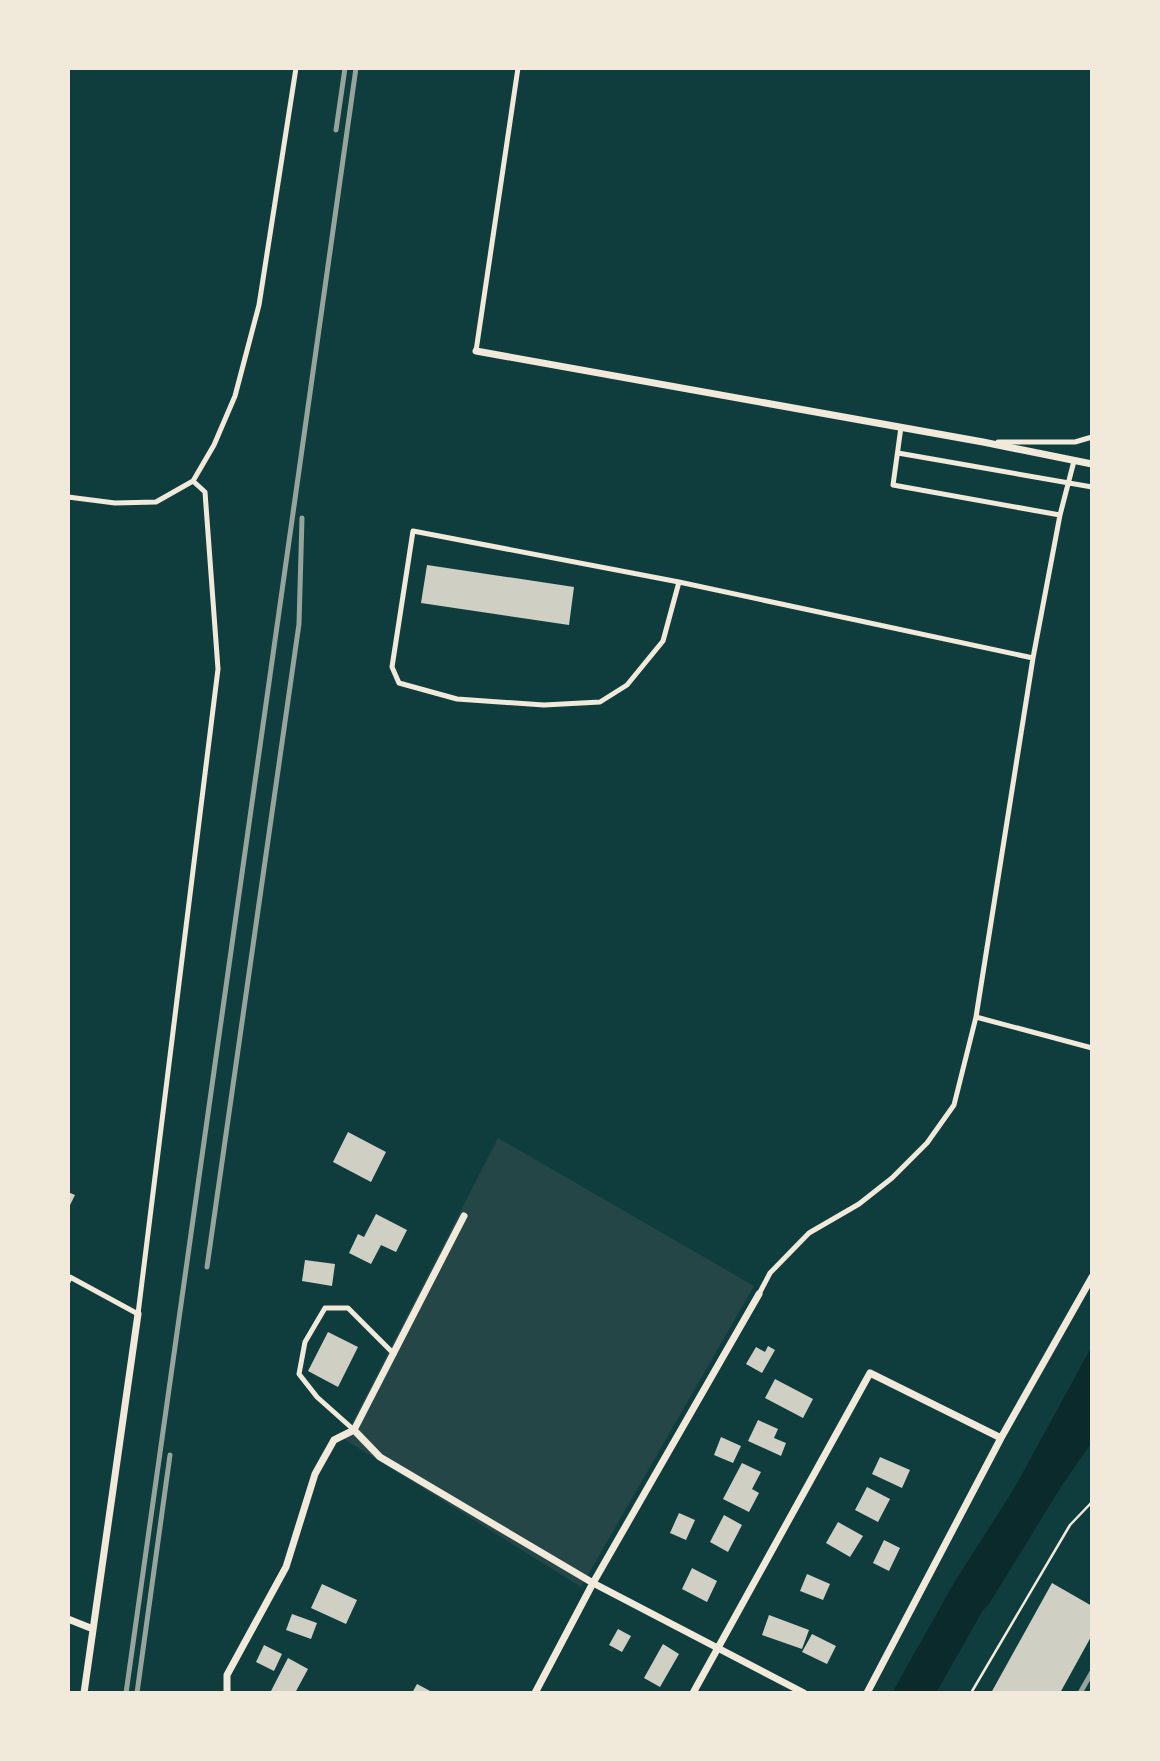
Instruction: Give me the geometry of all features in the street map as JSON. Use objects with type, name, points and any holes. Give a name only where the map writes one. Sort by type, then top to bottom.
[{"type":"street","points":[[476,351],[1092,464]]},
{"type":"street","points":[[227,1693],[227,1675],[286,1567],[315,1474],[334,1440],[354,1430],[464,1216]]},
{"type":"street","points":[[867,1693],[1001,1438],[1092,1278]]},
{"type":"street","points":[[535,1693],[593,1583],[759,1294]]},
{"type":"street","points":[[84,1693],[138,1314]]},
{"type":"street","points":[[692,1693],[870,1373],[1001,1438]]},
{"type":"street","points":[[354,1430],[380,1457],[593,1583],[804,1693]]},
{"type":"street","points":[[68,1619],[93,1629]]},
{"type":"lane","points":[[68,497],[115,503],[156,502],[193,481],[214,445],[234,396],[259,305],[296,68]]},
{"type":"lane","points":[[476,351],[518,68]]},
{"type":"lane","points":[[901,428],[893,485],[1060,515]]},
{"type":"lane","points":[[983,442],[1075,442],[1092,437]]},
{"type":"lane","points":[[898,453],[1092,486]]},
{"type":"lane","points":[[759,1294],[770,1273],[809,1233],[859,1204],[892,1178],[927,1143],[954,1105],[976,1017],[1033,658],[1060,515],[1074,461]]},
{"type":"lane","points":[[68,1282],[70,1277],[138,1314],[218,669],[205,492],[193,481]]},
{"type":"lane","points":[[679,582],[663,641],[627,685],[600,702],[544,705],[457,699],[399,683],[392,667],[414,531],[679,582],[1033,658]]},
{"type":"lane","points":[[976,1017],[1092,1048]]},
{"type":"lane","points":[[354,1430],[317,1397],[299,1374],[306,1342],[325,1308],[348,1308],[394,1354]]},
{"type":"path","points":[[971,1693],[1064,1534],[1081,1511],[1092,1502]]},
{"type":"shaded area","points":[[498,1138],[754,1286],[581,1587],[344,1439]]},
{"type":"shaded area","points":[[1092,1346],[1092,1442],[983,1610],[936,1693],[892,1693],[954,1583],[1015,1487]]},
{"type":"building","points":[[427,565],[574,587],[569,625],[421,603]]},
{"type":"building","points":[[348,1132],[386,1152],[371,1182],[333,1162]]},
{"type":"building","points":[[68,1192],[75,1195],[68,1209]]},
{"type":"building","points":[[376,1214],[407,1230],[396,1252],[381,1245],[371,1264],[349,1253],[358,1234],[364,1237]]},
{"type":"building","points":[[305,1260],[335,1264],[332,1286],[302,1281]]},
{"type":"building","points":[[328,1332],[358,1347],[338,1387],[308,1371]]},
{"type":"building","points":[[768,1346],[775,1350],[762,1373],[746,1364],[756,1347],[765,1352]]},
{"type":"building","points":[[775,1379],[813,1399],[803,1418],[765,1398]]},
{"type":"building","points":[[758,1420],[778,1429],[774,1438],[786,1443],[781,1456],[748,1441]]},
{"type":"building","points":[[721,1437],[741,1446],[733,1463],[714,1455]]},
{"type":"building","points":[[880,1457],[910,1470],[902,1488],[872,1474]]},
{"type":"building","points":[[742,1463],[761,1472],[752,1489],[759,1493],[749,1512],[723,1499]]},
{"type":"building","points":[[867,1487],[890,1499],[878,1522],[855,1510]]},
{"type":"building","points":[[679,1513],[695,1520],[686,1540],[670,1533]]},
{"type":"building","points":[[724,1515],[742,1525],[728,1552],[710,1542]]},
{"type":"building","points":[[838,1522],[863,1536],[850,1557],[826,1543]]},
{"type":"building","points":[[884,1540],[900,1548],[889,1571],[873,1563]]},
{"type":"building","points":[[692,1568],[717,1581],[707,1602],[682,1589]]},
{"type":"building","points":[[807,1574],[830,1584],[823,1600],[800,1591]]},
{"type":"building","points":[[1052,1583],[1092,1606],[1092,1635],[1060,1693],[991,1693]]},
{"type":"building","points":[[322,1584],[357,1600],[346,1624],[311,1608]]},
{"type":"building","points":[[292,1614],[317,1623],[311,1639],[286,1630]]},
{"type":"building","points":[[769,1615],[809,1630],[802,1649],[762,1635]]},
{"type":"building","points":[[618,1629],[631,1636],[622,1652],[609,1645]]},
{"type":"building","points":[[812,1634],[836,1646],[827,1664],[802,1652]]},
{"type":"building","points":[[663,1644],[679,1654],[660,1687],[644,1678]]},
{"type":"building","points":[[264,1645],[282,1654],[274,1671],[256,1662]]},
{"type":"building","points":[[288,1658],[308,1669],[295,1693],[275,1693],[271,1691]]},
{"type":"building","points":[[417,1684],[434,1693],[412,1693]]},
{"type":"railway","points":[[336,130],[345,68]]},
{"type":"railway","points":[[126,1693],[356,68]]},
{"type":"railway","points":[[207,1267],[299,624],[302,518]]},
{"type":"railway","points":[[137,1693],[170,1455]]},
{"type":"railway","points":[[1080,1693],[1092,1672]]}]
